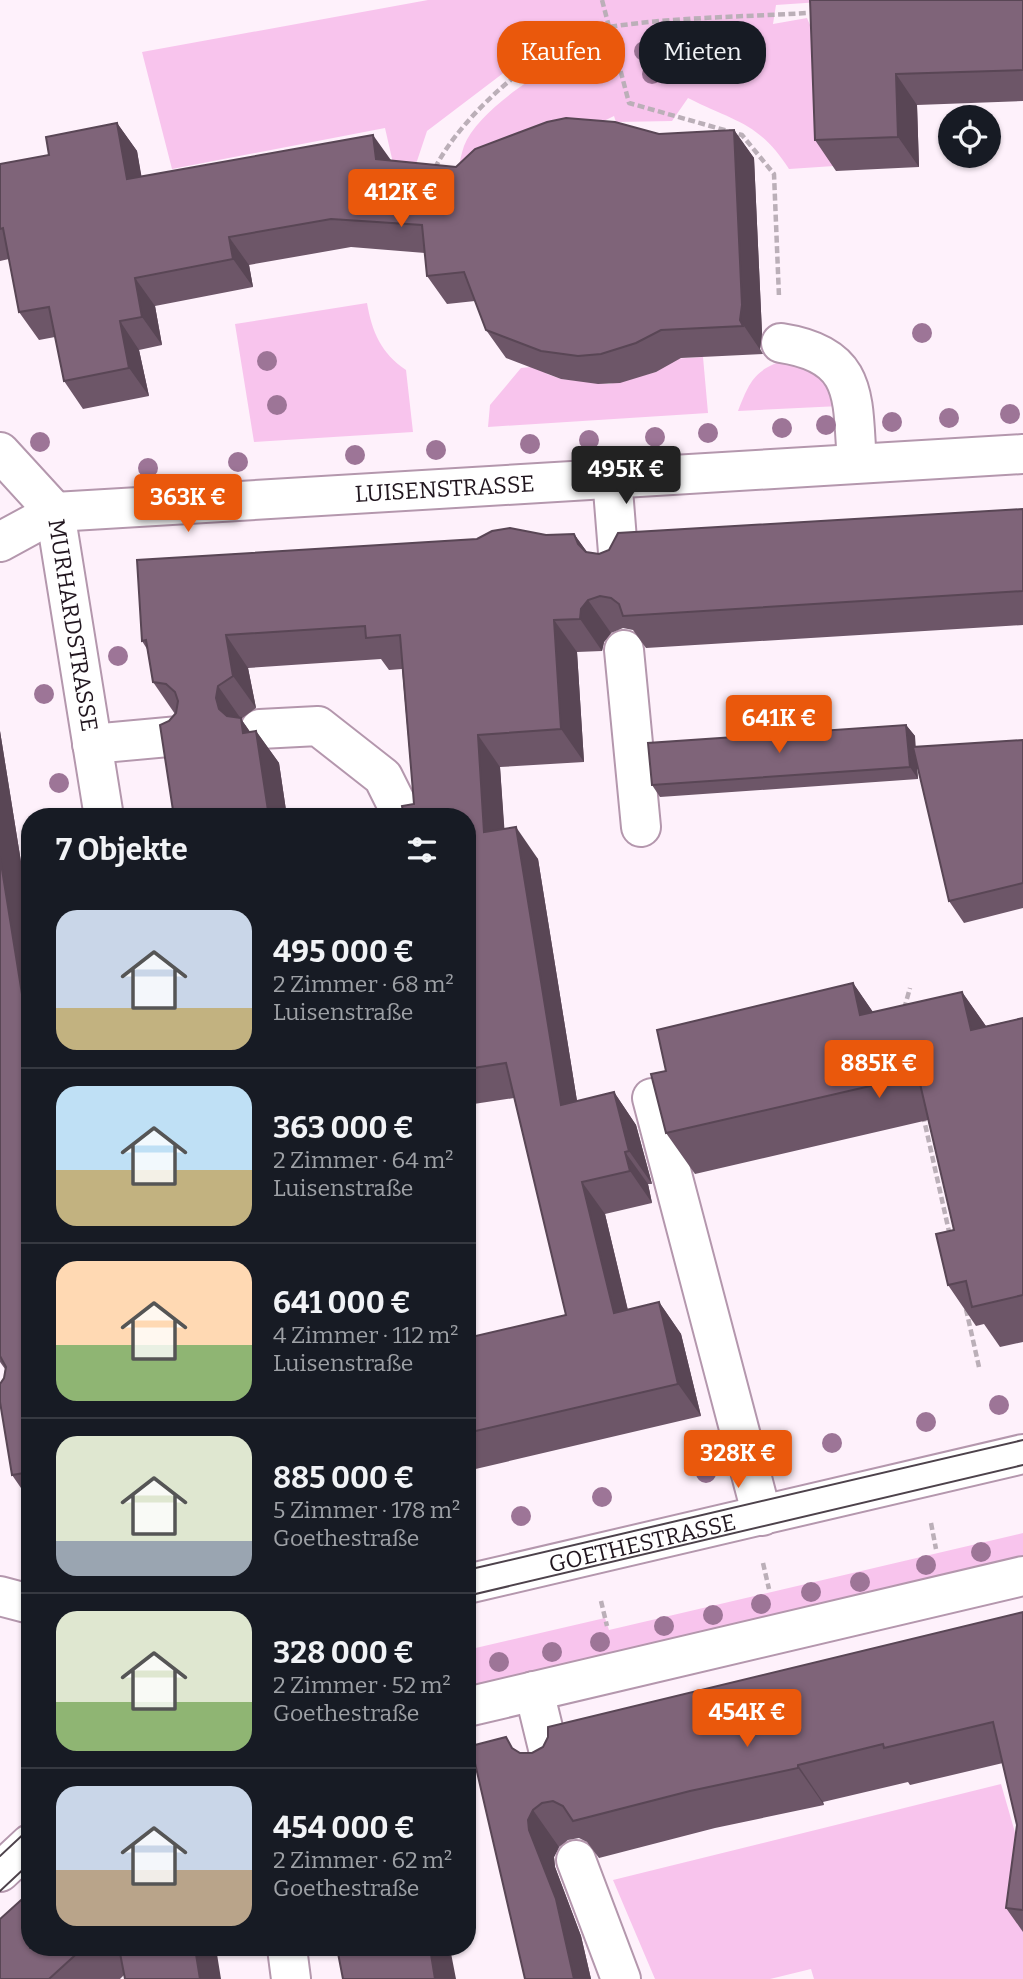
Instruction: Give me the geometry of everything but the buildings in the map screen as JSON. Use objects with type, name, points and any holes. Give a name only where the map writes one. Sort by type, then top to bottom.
[{"type":"street","points":[[781,343],[807,347],[839,366],[852,395],[857,463]]},
{"type":"street","name":"MURHARDSTRASSE","points":[[0,452],[55,512],[103,808]]},
{"type":"street","name":"LUISENSTRASSE","points":[[0,542],[55,512],[1023,454]]},
{"type":"street","points":[[612,477],[620,565]]},
{"type":"street","points":[[624,650],[641,827]]},
{"type":"street","points":[[260,729],[318,726],[383,777],[398,808]]},
{"type":"street","points":[[92,744],[179,736]]},
{"type":"street","points":[[652,1098],[762,1516]]},
{"type":"street","name":"GOETHESTRASSE","points":[[476,1582],[1023,1454]]},
{"type":"street","points":[[476,1705],[1023,1576]]},
{"type":"street","points":[[0,1596],[21,1602]]},
{"type":"street","points":[[534,1691],[553,1769]]},
{"type":"street","points":[[0,1872],[21,1852]]},
{"type":"street","points":[[576,1860],[621,1979]]},
{"type":"street","points":[[287,1956],[291,1979]]},
{"type":"path","points":[[602,0],[606,21]]},
{"type":"path","points":[[625,26],[807,13]]},
{"type":"path","points":[[429,179],[447,144],[488,99],[507,84]]},
{"type":"path","points":[[624,84],[629,103],[742,135],[774,174],[781,343]]},
{"type":"path","points":[[901,1018],[910,988]]},
{"type":"path","points":[[922,1110],[952,1245]]},
{"type":"path","points":[[964,1299],[979,1367]]},
{"type":"shaded area","points":[[428,0],[849,0],[776,5],[773,24],[807,18],[810,25],[830,24],[834,166],[789,169],[778,153],[756,132],[688,98],[672,121],[616,122],[614,116],[454,194],[462,152],[472,131],[518,88],[524,84],[625,84],[625,21],[497,21],[497,78],[427,131],[414,170],[393,163],[385,128],[172,169],[142,52]]},
{"type":"shaded area","points":[[367,303],[379,341],[390,356],[406,370],[413,432],[254,442],[235,324]]},
{"type":"shaded area","points":[[703,357],[708,413],[488,427],[490,405],[521,368],[541,366],[547,374],[561,379],[609,384],[656,372],[670,359]]},
{"type":"shaded area","points":[[788,359],[830,378],[840,406],[738,411],[755,377],[768,367]]},
{"type":"shaded area","points":[[1023,1533],[1023,1559],[476,1687],[476,1648],[605,1618],[609,1630]]},
{"type":"shaded area","points":[[1001,1784],[1023,1860],[1023,1979],[814,1979],[811,1969],[770,1979],[655,1979],[613,1880]]},
{"type":"tram line","points":[[476,1568],[1023,1440]]},
{"type":"tram line","points":[[476,1594],[1023,1465]]},
{"type":"tram line","points":[[0,1856],[21,1836]]},
{"type":"tram line","points":[[0,1891],[21,1871]]}]
